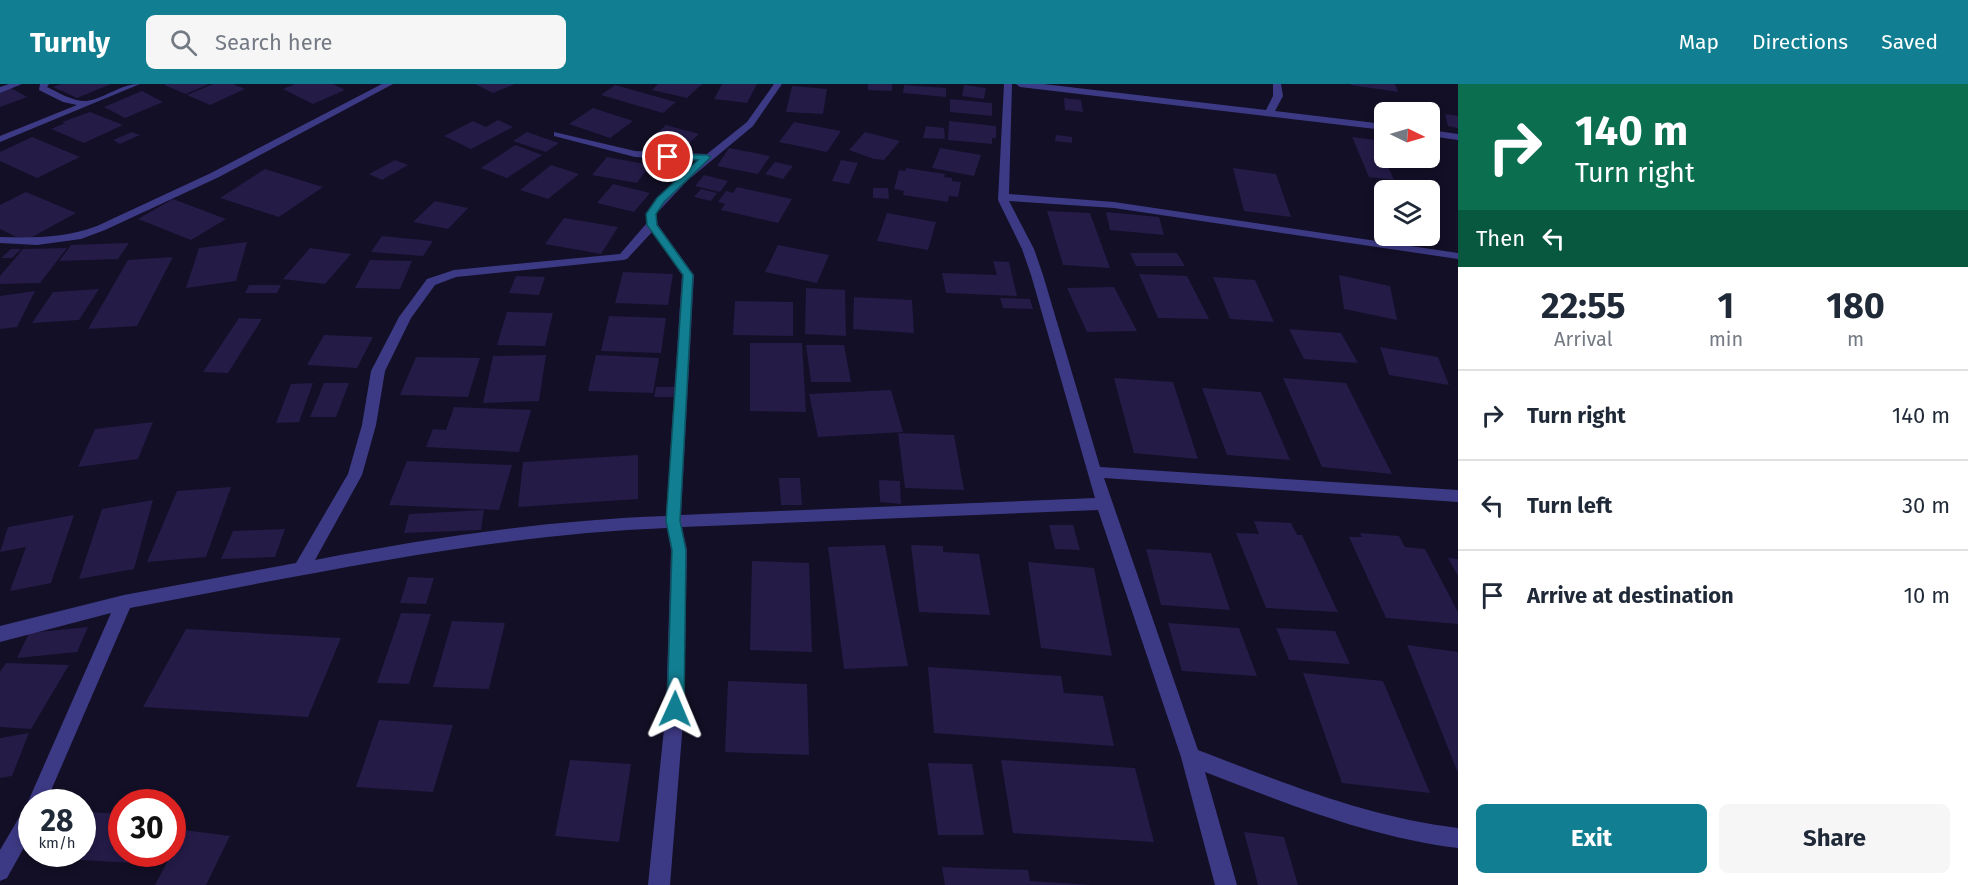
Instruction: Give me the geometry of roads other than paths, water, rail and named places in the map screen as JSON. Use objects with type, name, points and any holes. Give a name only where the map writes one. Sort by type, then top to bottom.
[{"type":"street","points":[[0,90],[18,84]]},
{"type":"street","points":[[45,84],[42,88],[66,100],[84,104]]},
{"type":"street","points":[[0,139],[136,84]]},
{"type":"street","points":[[0,240],[37,242],[81,236],[215,175],[390,84]]},
{"type":"street","points":[[659,885],[675,709],[679,550],[673,521],[688,275],[652,225],[651,214],[660,200],[707,157],[745,129],[758,115],[778,84]]},
{"type":"street","points":[[1008,84],[1003,197],[1028,249],[1104,504],[1191,757],[1226,885]]},
{"type":"street","points":[[1021,84],[1374,126]]},
{"type":"street","points":[[1269,112],[1278,96],[1277,84]]},
{"type":"street","points":[[557,134],[635,154],[707,157]]},
{"type":"street","points":[[1440,134],[1458,137]]},
{"type":"street","points":[[1003,197],[1114,205],[1458,256]]},
{"type":"street","points":[[301,569],[355,475],[369,425],[378,371],[405,317],[431,282],[454,274],[623,257],[652,225]]},
{"type":"street","points":[[1096,472],[1458,496]]},
{"type":"street","points":[[0,634],[124,603],[425,546],[522,532],[673,521],[1104,504]]},
{"type":"street","points":[[42,789],[124,603]]},
{"type":"street","points":[[1191,757],[1328,809],[1380,824],[1458,838]]},
{"type":"street","points":[[0,871],[18,838]]}]
